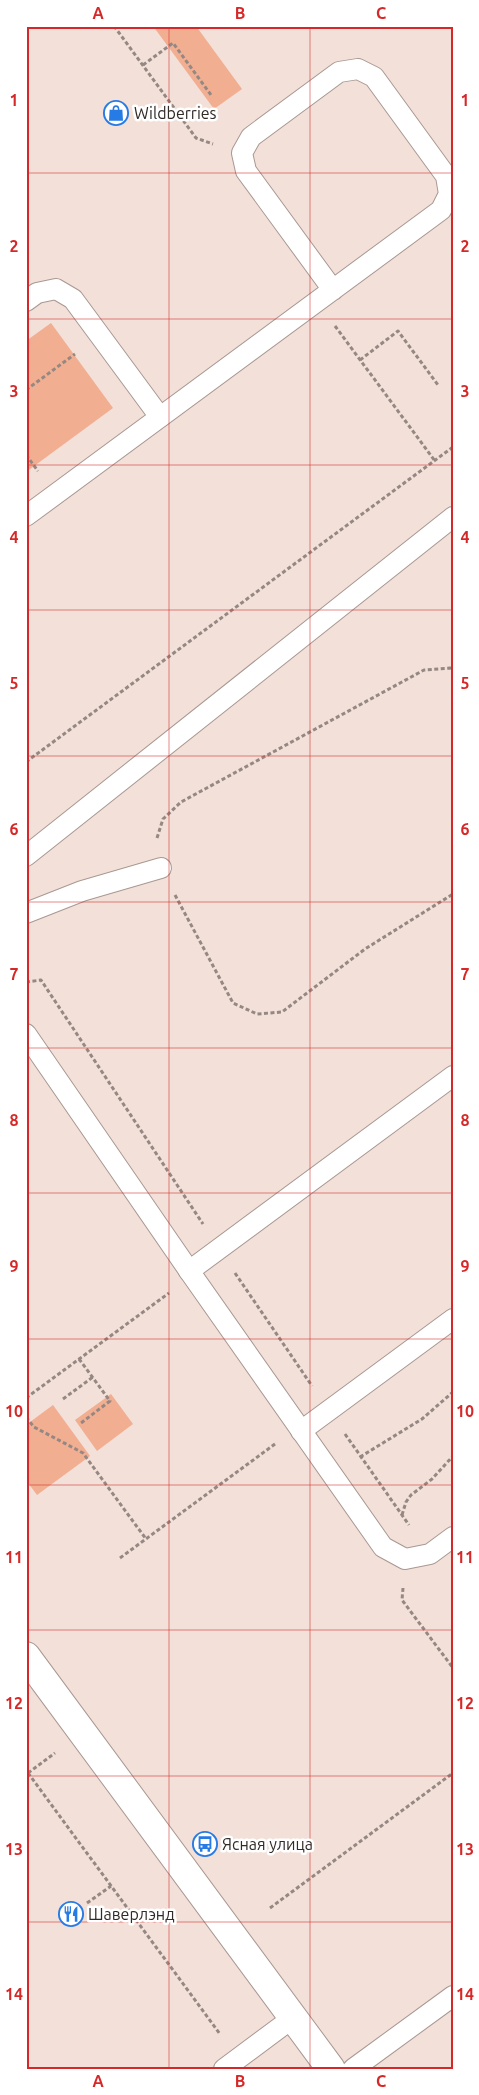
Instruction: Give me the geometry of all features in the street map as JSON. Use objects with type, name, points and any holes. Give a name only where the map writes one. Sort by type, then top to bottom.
[{"type":"street","points":[[26,1656],[331,2069]]},
{"type":"lane","points":[[26,516],[441,210],[449,194],[446,176],[374,77],[358,69],[339,72],[251,137],[242,153],[246,172],[325,295]]},
{"type":"lane","points":[[26,301],[37,293],[56,289],[73,299],[160,417]]},
{"type":"lane","points":[[26,856],[453,517]]},
{"type":"lane","points":[[26,913],[82,891],[161,868]]},
{"type":"lane","points":[[26,1034],[383,1547],[405,1559],[430,1554],[453,1537]]},
{"type":"lane","points":[[191,1273],[219,1249],[453,1076]]},
{"type":"lane","points":[[300,1429],[453,1319]]},
{"type":"lane","points":[[352,2069],[453,1996]]},
{"type":"lane","points":[[231,2064],[294,2017]]},
{"type":"path","points":[[114,26],[196,138],[242,153]]},
{"type":"path","points":[[143,65],[173,43],[211,95]]},
{"type":"path","points":[[325,295],[360,360],[434,460]]},
{"type":"path","points":[[360,360],[398,331],[438,385]]},
{"type":"path","points":[[26,390],[100,335]]},
{"type":"path","points":[[26,762],[453,447]]},
{"type":"path","points":[[453,670],[450,668],[424,670],[181,802],[163,820],[156,844],[161,868],[233,1003],[257,1014],[282,1012],[365,949],[453,894]]},
{"type":"path","points":[[26,982],[41,980],[219,1249]]},
{"type":"path","points":[[26,1398],[191,1273]]},
{"type":"path","points":[[79,1359],[110,1401],[81,1422]]},
{"type":"path","points":[[63,1399],[92,1377]]},
{"type":"path","points":[[360,1457],[415,1423],[453,1392]]},
{"type":"path","points":[[26,1417],[34,1427],[83,1453],[146,1539]]},
{"type":"path","points":[[120,1558],[300,1429]]},
{"type":"path","points":[[402,1516],[406,1502],[411,1495],[432,1479],[453,1456]]},
{"type":"path","points":[[405,1559],[402,1600],[453,1668]]},
{"type":"path","points":[[62,1748],[27,1774],[111,1886],[231,2064]]},
{"type":"path","points":[[270,1908],[453,1773]]},
{"type":"path","points":[[87,1903],[111,1886]]},
{"type":"shaded area","points":[[153,26],[196,26],[242,89],[214,109]]},
{"type":"shaded area","points":[[51,323],[113,408],[26,472],[26,341]]},
{"type":"shaded area","points":[[111,1394],[133,1424],[97,1451],[75,1420]]},
{"type":"shaded area","points":[[53,1405],[90,1456],[37,1495],[26,1480],[26,1425]]},
{"type":"place","name":"Wildberries","points":[[116,113]]},
{"type":"place","name":"Ясная улица","points":[[205,1844]]},
{"type":"place","name":"Шаверлэнд","points":[[71,1914]]}]
